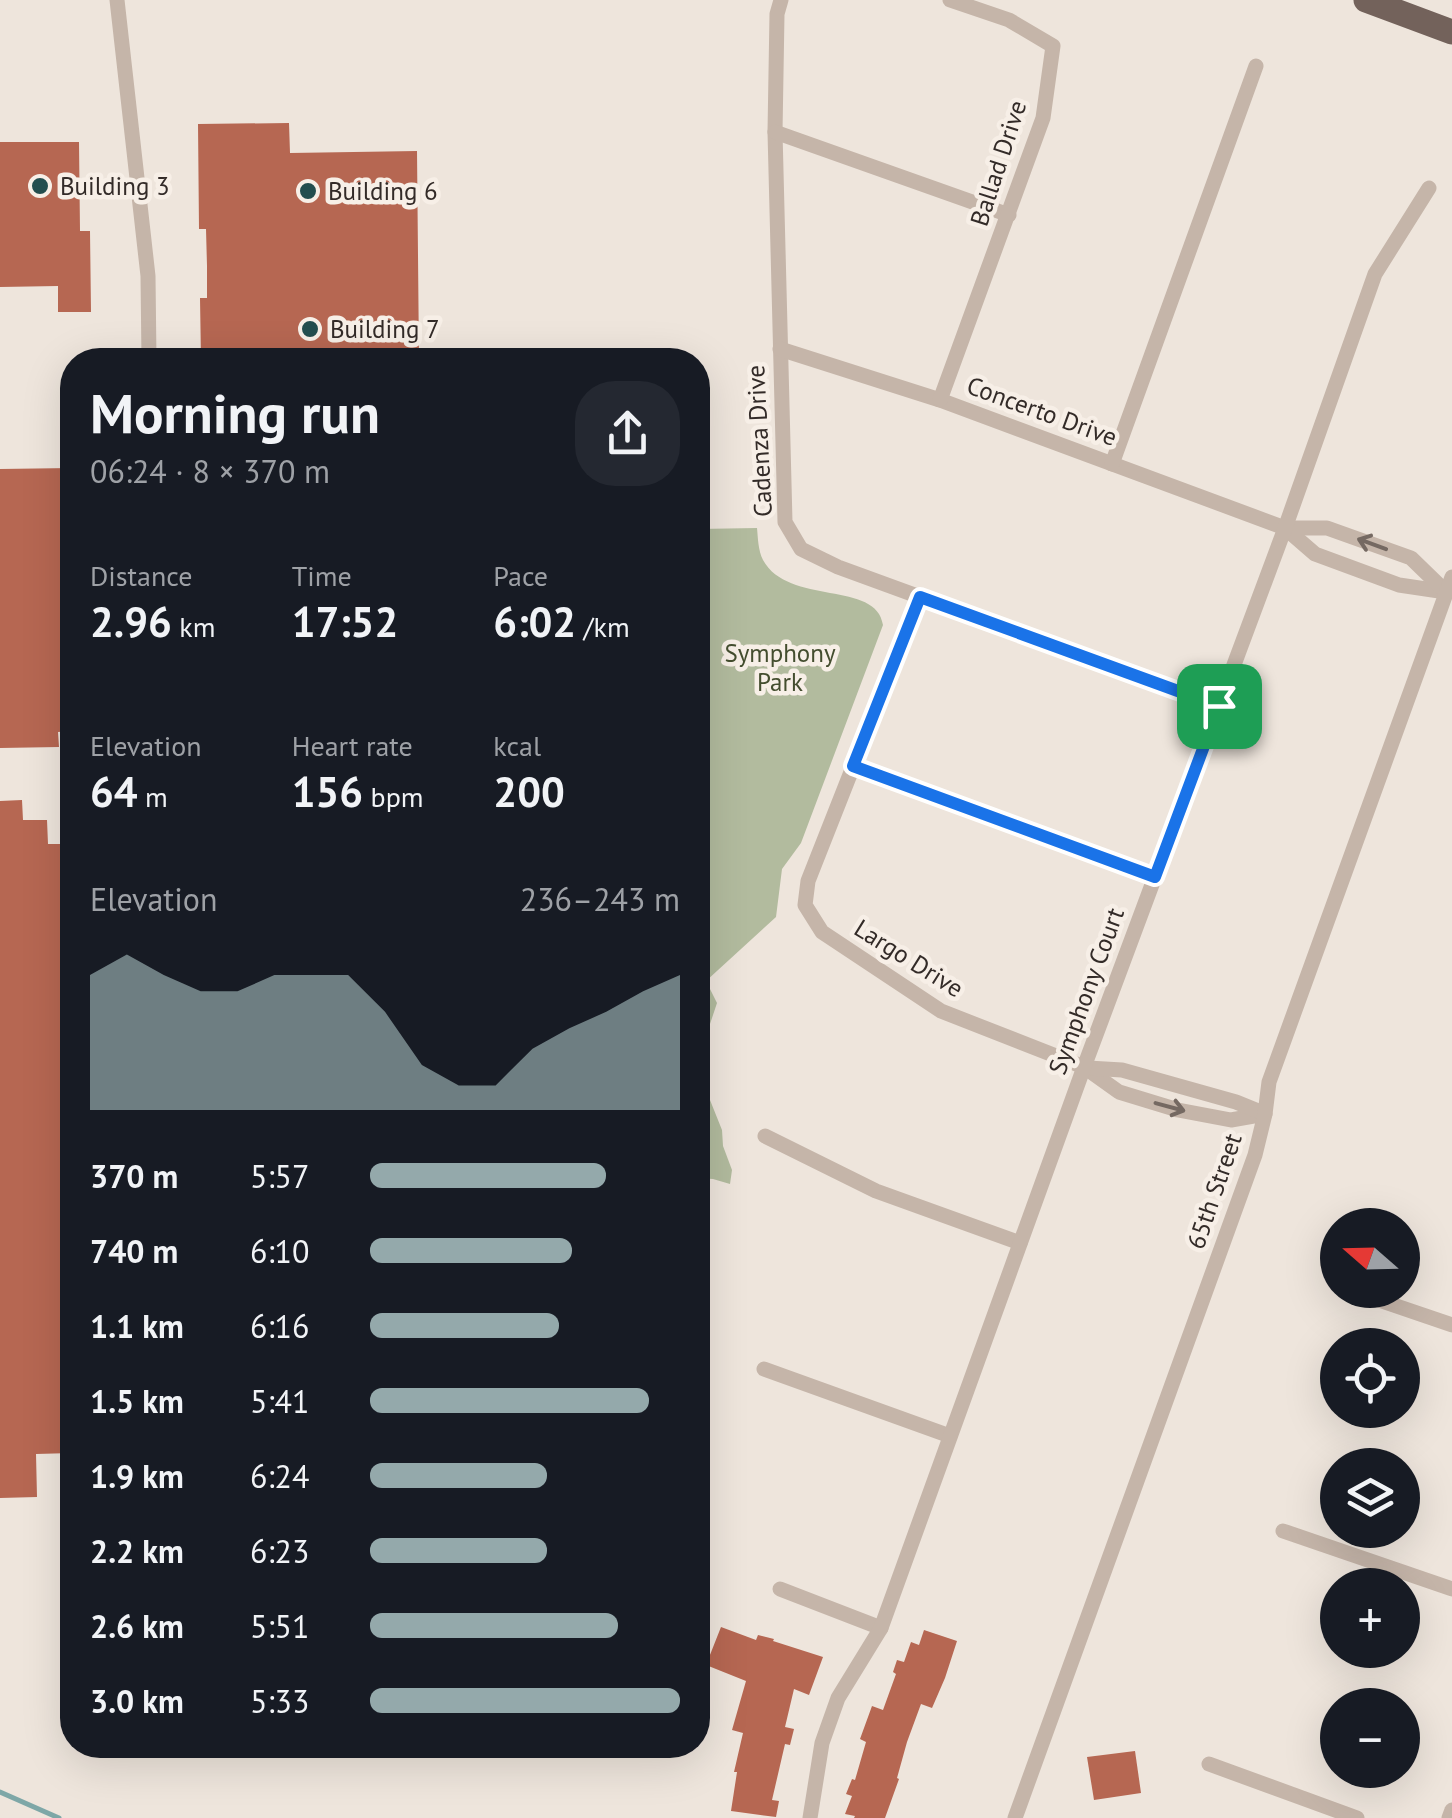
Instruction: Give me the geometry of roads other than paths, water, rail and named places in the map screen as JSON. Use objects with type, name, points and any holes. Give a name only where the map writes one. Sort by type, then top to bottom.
[{"type":"main road","points":[[1366,0],[1452,32]]},
{"type":"street","points":[[117,0],[148,276],[149,348]]},
{"type":"street","name":"Cadenza Drive","points":[[781,0],[777,14],[776,132],[785,522],[800,550],[838,568],[1219,706]]},
{"type":"street","name":"Ballad Drive","points":[[940,400],[1043,118],[1054,46],[1009,20],[950,0]]},
{"type":"street","points":[[1112,464],[1256,66]]},
{"type":"street","points":[[776,132],[1010,215]]},
{"type":"street","name":"Symphony Court","points":[[810,1818],[822,1744],[838,1698],[881,1628],[1375,274],[1430,188]]},
{"type":"street","name":"Concerto Drive","points":[[780,349],[940,400],[1285,528],[1327,528],[1411,558],[1449,585]]},
{"type":"street","name":"Concerto Drive","points":[[1285,528],[1315,554],[1399,585],[1449,585]]},
{"type":"street","name":"65th Street","points":[[1015,1818],[1255,1156],[1269,1082],[1449,585]]},
{"type":"street","name":"Largo Drive","points":[[920,597],[808,881],[805,905],[822,932],[941,1012],[1084,1068],[1122,1070],[1265,1114]]},
{"type":"street","points":[[853,766],[1155,877]]},
{"type":"street","points":[[765,1136],[876,1191],[1020,1243]]},
{"type":"street","points":[[1402,1308],[1452,1325]]},
{"type":"street","points":[[764,1369],[950,1436]]},
{"type":"street","points":[[1284,1531],[1452,1589]]},
{"type":"street","points":[[780,1589],[881,1628]]},
{"type":"street","points":[[1209,1764],[1357,1818]]},
{"type":"street","points":[[1449,1818],[1452,1810]]},
{"type":"waterway","points":[[0,1792],[59,1818]]},
{"type":"place","name":"Building 3","points":[[40,186]]},
{"type":"place","name":"Building 6","points":[[308,191]]},
{"type":"place","name":"Building 7","points":[[310,329]]},
{"type":"park label","name":"Symphony Park","points":[[780,668]]}]
